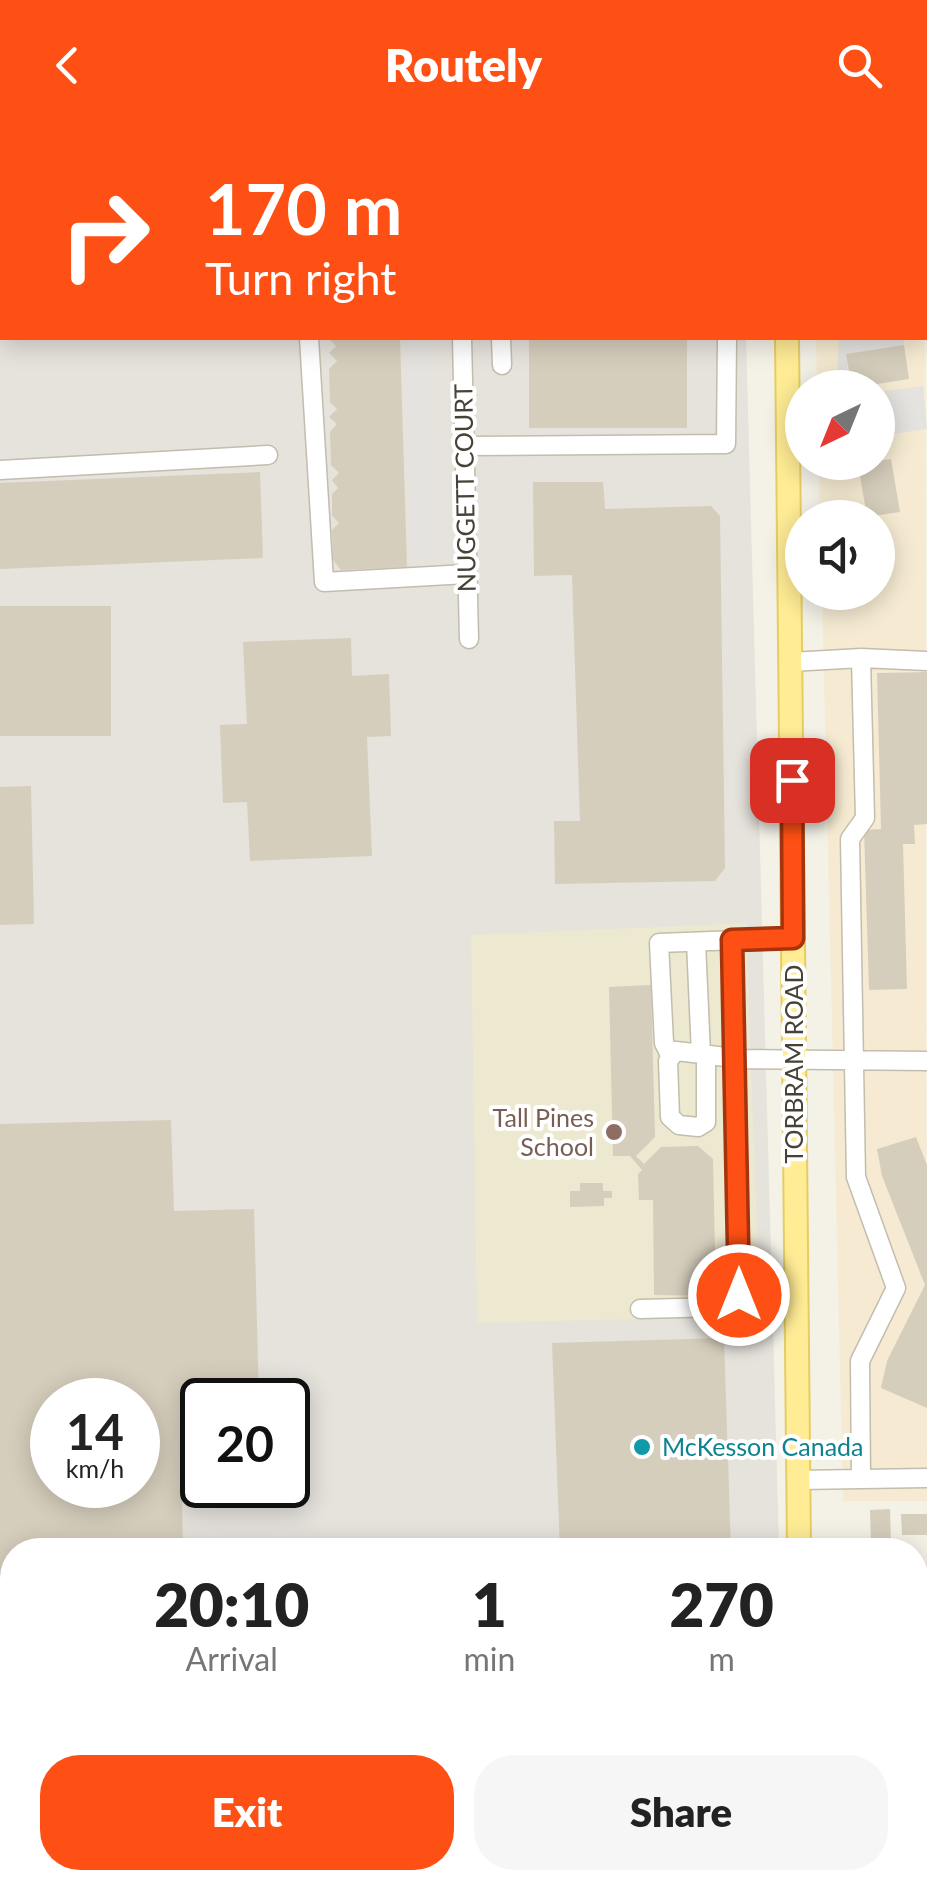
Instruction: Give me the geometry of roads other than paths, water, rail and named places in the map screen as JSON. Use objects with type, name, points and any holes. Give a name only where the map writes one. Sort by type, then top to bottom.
[{"type":"main road","name":"TORBRAM ROAD","points":[[787,340],[799,1538]]},
{"type":"street","points":[[309,340],[324,582],[468,574]]},
{"type":"street","name":"NUGGETT COURT","points":[[462,340],[469,639]]},
{"type":"street","points":[[500,340],[502,365]]},
{"type":"street","points":[[465,446],[726,444],[726,340]]},
{"type":"street","points":[[0,470],[268,455]]},
{"type":"street","points":[[861,658],[865,818],[850,839],[856,1177],[896,1288],[860,1361],[861,1479]]},
{"type":"street","points":[[791,662],[861,658],[927,661]]},
{"type":"street","points":[[696,942],[708,1112],[706,1122],[698,1128],[679,1125],[670,1117],[670,1055],[664,1043],[659,944],[732,940],[793,938]]},
{"type":"street","points":[[640,1309],[721,1307],[739,1295],[732,940]]},
{"type":"street","points":[[670,1055],[676,1051],[736,1058],[927,1061]]},
{"type":"street","points":[[797,1480],[927,1478]]},
{"type":"place","name":"Tall Pines School","points":[[614,1132]]},
{"type":"place","name":"McKesson Canada","points":[[642,1447]]}]
